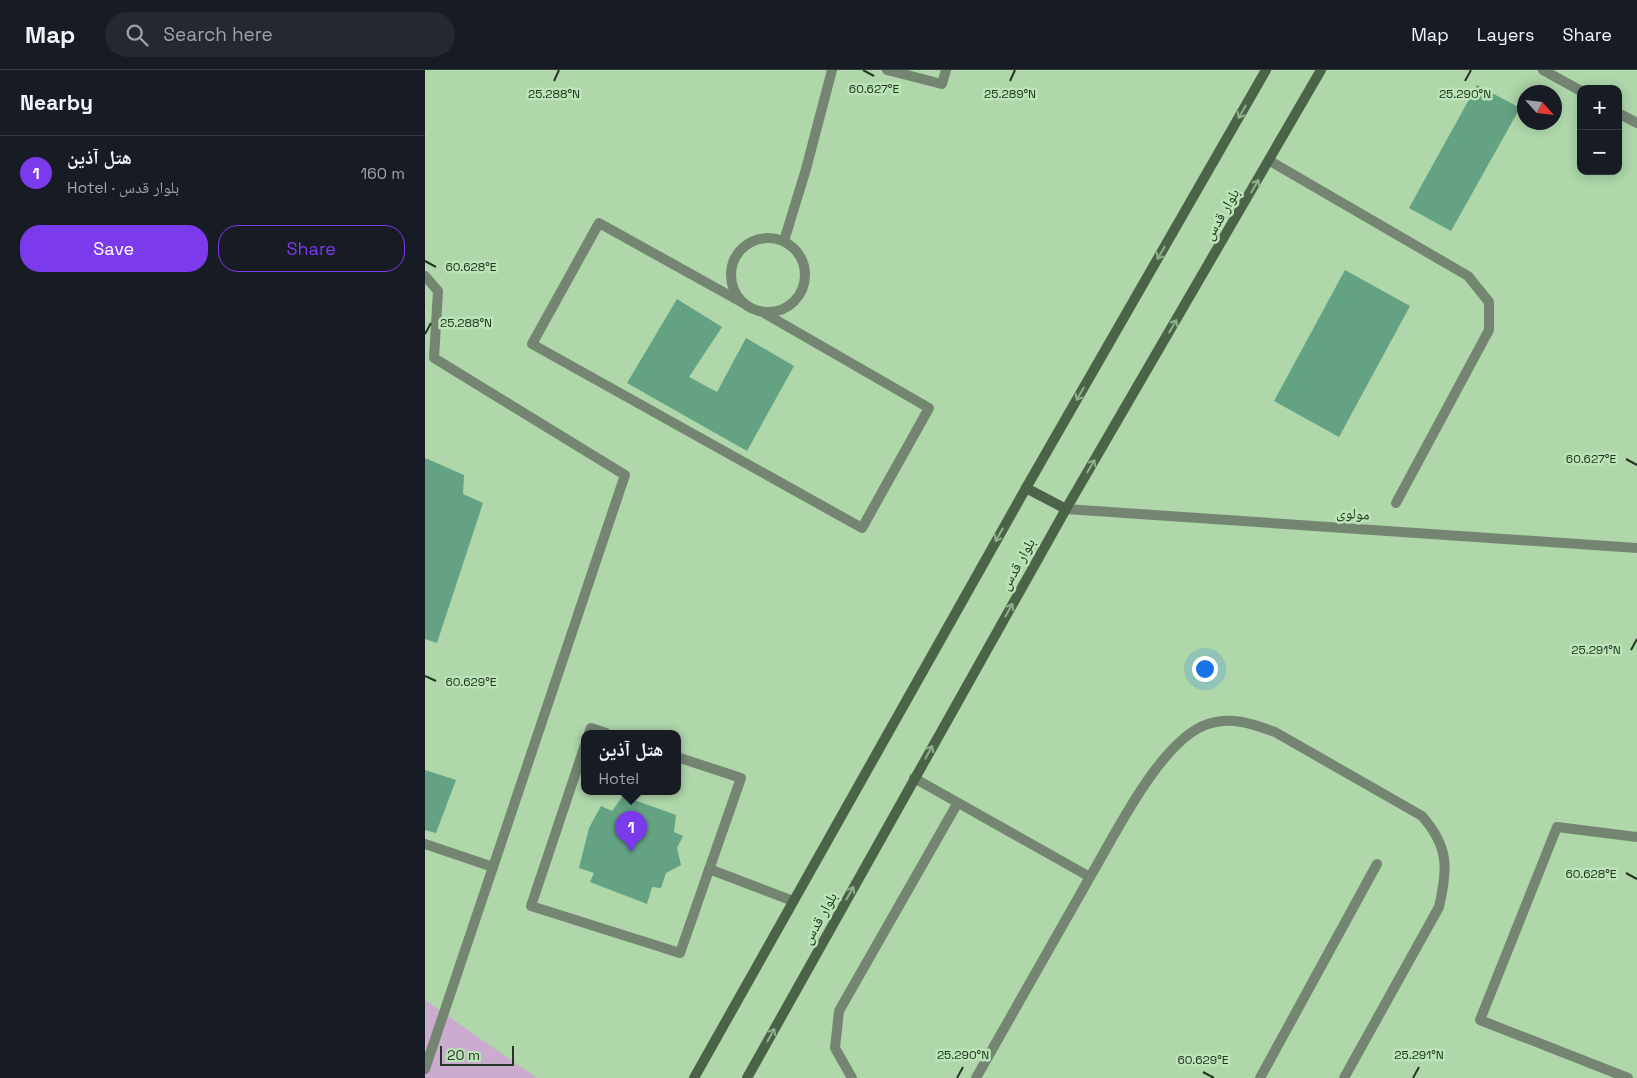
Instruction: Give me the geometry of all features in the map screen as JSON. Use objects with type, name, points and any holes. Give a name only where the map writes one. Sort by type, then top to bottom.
[{"type":"main road","name":"بلوار قدس","points":[[693,1078],[1026,488],[1266,70]]},
{"type":"main road","name":"بلوار قدس","points":[[747,1078],[1066,508],[1321,70]]},
{"type":"main road","points":[[1026,488],[1066,508]]},
{"type":"street","points":[[784,241],[832,70]]},
{"type":"street","points":[[887,70],[942,84],[946,70]]},
{"type":"street","points":[[1543,70],[1577,89]]},
{"type":"street","points":[[1622,114],[1637,123]]},
{"type":"street","points":[[1269,161],[1468,276],[1489,302],[1489,330],[1396,503]]},
{"type":"street","points":[[599,223],[743,303],[753,310],[764,313],[929,408],[862,528],[532,344],[599,223]]},
{"type":"street","points":[[743,303],[731,283],[731,271],[734,260],[740,250],[750,242],[767,238],[784,241],[794,247],[805,267],[803,290],[787,308],[776,312],[764,313]]},
{"type":"street","points":[[425,276],[438,291],[434,358],[625,474],[425,1069]]},
{"type":"street","name":"مولوی","points":[[1066,508],[1637,548]]},
{"type":"street","points":[[976,1078],[1090,877],[1159,762],[1189,734],[1208,724],[1233,720],[1252,723],[1275,732],[1423,816],[1437,832],[1444,851],[1446,876],[1439,907],[1344,1078]]},
{"type":"street","points":[[581,757],[531,906],[679,953],[741,778],[681,758]]},
{"type":"street","points":[[914,778],[957,804],[1090,877]]},
{"type":"street","points":[[852,1078],[835,1048],[839,1011],[957,804]]},
{"type":"street","points":[[1628,1078],[1480,1020],[1557,827],[1637,838]]},
{"type":"street","points":[[425,844],[493,867]]},
{"type":"street","points":[[1260,1078],[1377,864]]},
{"type":"street","points":[[709,869],[793,901]]},
{"type":"shaded area","points":[[425,1000],[537,1078],[425,1078]]},
{"type":"building","points":[[1477,85],[1517,106],[1517,113],[1451,231],[1409,208]]},
{"type":"building","points":[[1345,270],[1410,306],[1339,437],[1274,401]]},
{"type":"building","points":[[677,299],[722,327],[689,377],[717,392],[746,338],[794,366],[747,451],[627,383]]},
{"type":"building","points":[[425,458],[464,475],[463,494],[483,503],[437,643],[425,639]]},
{"type":"building","points":[[425,770],[456,780],[436,833],[425,830]]},
{"type":"building","points":[[623,796],[676,815],[674,832],[683,836],[677,848],[681,865],[666,873],[661,888],[652,887],[647,904],[590,882],[594,873],[579,868],[589,828],[601,806],[612,811]]},
{"type":"place","name":"هتل آذین","points":[[631,852]]}]
